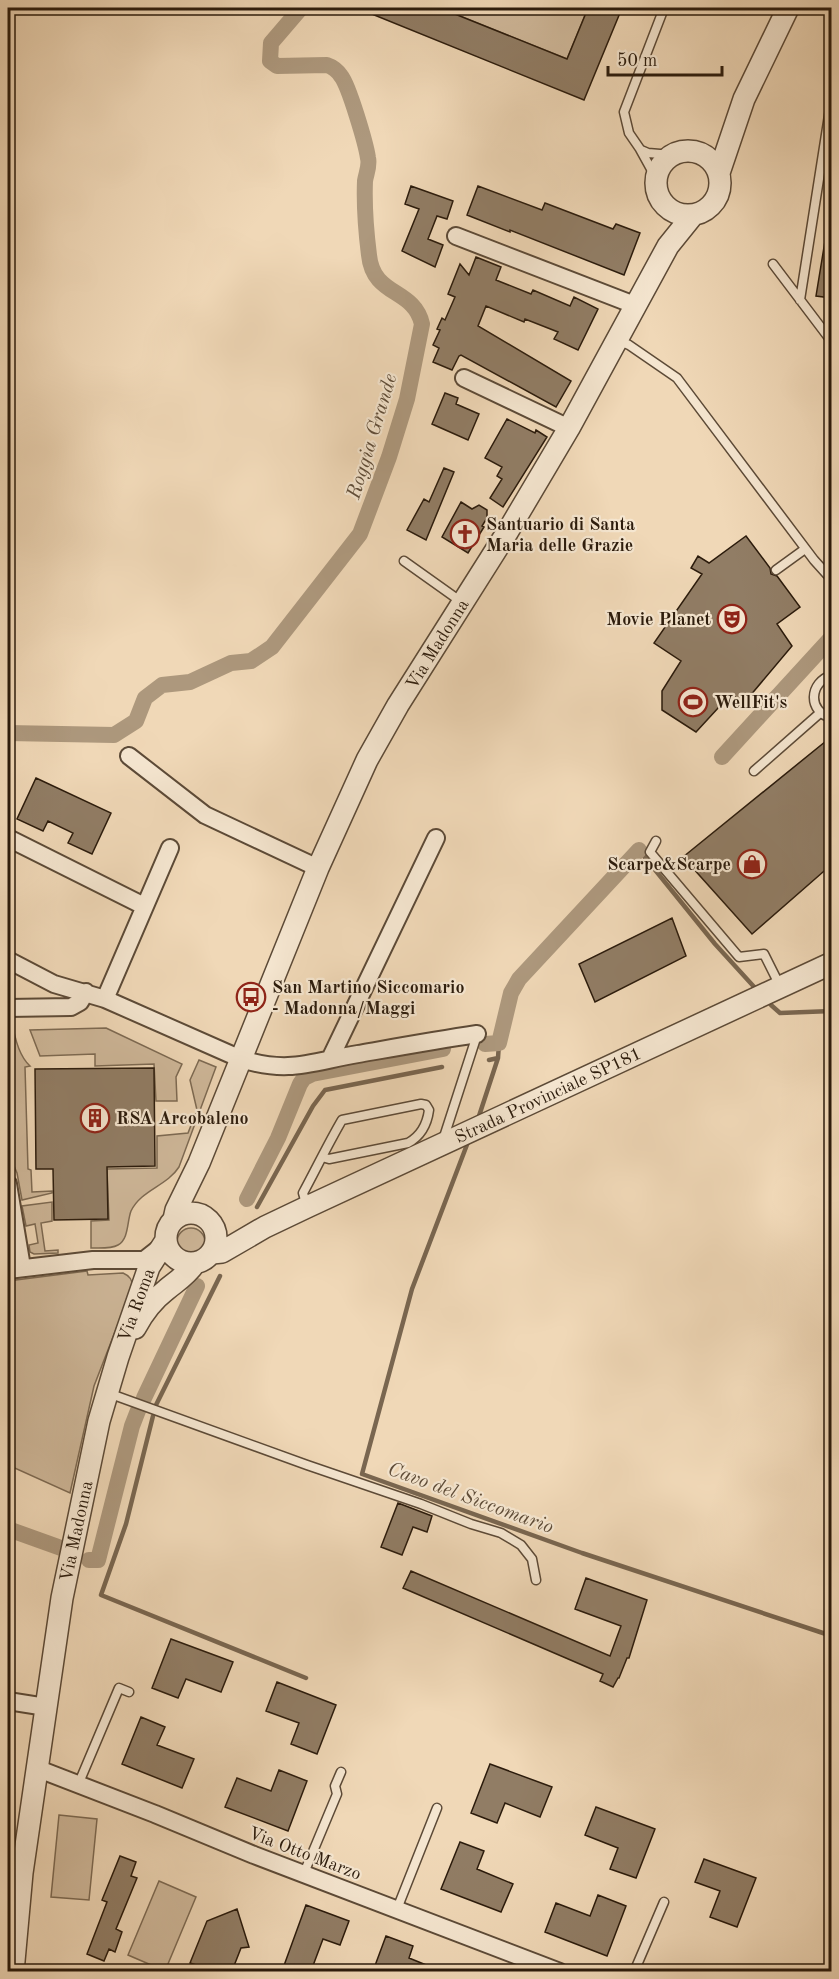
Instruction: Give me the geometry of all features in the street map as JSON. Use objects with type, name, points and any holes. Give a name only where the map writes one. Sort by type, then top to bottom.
[{"type":"street","points":[[698,152],[719,140],[744,99],[788,8]]},
{"type":"street","points":[[719,173],[744,99]]},
{"type":"street","points":[[689,150],[698,152],[714,164],[719,173],[721,183],[719,193],[708,208],[683,214],[660,201],[656,178],[664,161],[672,155],[689,150]]},
{"type":"street","name":"Via Madonna","points":[[174,1219],[176,1210],[199,1163],[318,868],[346,804],[381,734],[569,428],[637,306],[683,214]]},
{"type":"street","points":[[456,236],[637,306]]},
{"type":"street","points":[[464,378],[569,428]]},
{"type":"street","points":[[129,756],[205,815],[318,868]]},
{"type":"street","points":[[8,838],[144,906]]},
{"type":"street","points":[[330,1059],[436,838]]},
{"type":"street","points":[[105,999],[170,848]]},
{"type":"street","points":[[8,960],[54,984],[105,999],[240,1059],[264,1066],[304,1066],[330,1059],[477,1034]]},
{"type":"street","name":"Strada Provinciale SP181","points":[[203,1258],[222,1252],[265,1227],[307,1207],[831,963]]},
{"type":"street","points":[[8,1008],[71,1007],[80,1002],[86,992]]},
{"type":"street","name":"Via Madonna","points":[[199,1163],[194,1193],[208,1221]]},
{"type":"street","points":[[8,1184],[15,1268],[93,1260],[144,1260],[165,1242]]},
{"type":"street","points":[[193,1212],[208,1221],[216,1235],[215,1244],[203,1258],[187,1263],[172,1256],[165,1242],[165,1234],[168,1225],[174,1219],[183,1213],[193,1212]]},
{"type":"street","name":"Strada Provinciale SP181","points":[[208,1221],[238,1229],[265,1227]]},
{"type":"street","name":"Via Roma","points":[[118,1357],[149,1267],[165,1242]]},
{"type":"street","name":"Via Roma","points":[[118,1357],[145,1310],[166,1290],[186,1276],[203,1258]]},
{"type":"street","points":[[124,1260],[135,1269],[142,1285]]},
{"type":"street","name":"Via Madonna","points":[[46,1707],[62,1598],[99,1420],[118,1357]]},
{"type":"street","points":[[8,1701],[46,1707],[22,1873],[13,1971]]},
{"type":"street","name":"Via Otto Marzo","points":[[36,1768],[304,1874],[560,1971]]},
{"type":"lane","points":[[656,178],[629,133],[624,112],[664,8]]},
{"type":"lane","points":[[801,300],[831,96]]},
{"type":"lane","points":[[640,149],[648,153],[672,155]]},
{"type":"lane","points":[[773,264],[831,342]]},
{"type":"lane","points":[[618,340],[677,378],[805,549],[831,580]]},
{"type":"lane","points":[[776,570],[805,549]]},
{"type":"lane","points":[[404,561],[463,603]]},
{"type":"lane","points":[[831,675],[819,681],[813,694],[820,713],[831,718]]},
{"type":"lane","points":[[754,771],[820,713]]},
{"type":"lane","points":[[656,841],[650,852],[739,957],[764,954],[781,988]]},
{"type":"lane","points":[[442,1144],[477,1034]]},
{"type":"lane","points":[[307,1207],[303,1193],[322,1157],[342,1120],[422,1104],[429,1110],[421,1133],[417,1139],[408,1143],[329,1159],[322,1157]]},
{"type":"lane","points":[[108,1393],[307,1466],[501,1533],[521,1545],[532,1559],[536,1580]]},
{"type":"lane","points":[[78,1785],[119,1688],[129,1692]]},
{"type":"lane","points":[[304,1874],[337,1794],[335,1786],[341,1772]]},
{"type":"lane","points":[[397,1909],[437,1808]]},
{"type":"lane","points":[[634,1971],[664,1902]]},
{"type":"shaded area","points":[[440,8],[588,8],[567,59]]},
{"type":"shaded area","points":[[8,1020],[12,1020],[20,1051],[30,1066],[25,1067],[28,1169],[31,1170],[32,1192],[52,1191],[52,1193],[22,1200],[17,1173],[8,1152]]},
{"type":"shaded area","points":[[106,1028],[182,1064],[176,1077],[177,1101],[156,1101],[154,1064],[95,1066],[95,1054],[40,1056],[30,1030]]},
{"type":"shaded area","points":[[199,1060],[216,1067],[179,1167],[168,1179],[135,1204],[122,1242],[112,1247],[91,1248],[91,1221],[109,1220],[107,1169],[157,1168],[157,1136],[188,1133],[197,1110],[190,1080]]},
{"type":"shaded area","points":[[52,1202],[52,1221],[41,1223],[45,1251],[58,1250],[58,1253],[34,1254],[30,1252],[29,1245],[38,1243],[35,1224],[26,1226],[22,1206]]},
{"type":"shaded area","points":[[191,1228],[201,1232],[205,1242],[201,1252],[191,1256],[181,1252],[177,1242],[181,1232]]},
{"type":"shaded area","points":[[87,1271],[88,1275],[123,1273],[128,1275],[132,1288],[94,1386],[70,1493],[8,1465],[8,1281]]},
{"type":"shaded area","points":[[59,1815],[97,1819],[89,1900],[51,1897]]},
{"type":"shaded area","points":[[159,1881],[196,1897],[165,1971],[128,1955]]},
{"type":"building","points":[[357,8],[440,8],[567,59],[588,8],[622,8],[584,100]]},
{"type":"building","points":[[411,186],[453,201],[447,219],[437,216],[428,239],[443,245],[435,267],[402,251],[419,209],[405,204]]},
{"type":"building","points":[[478,186],[542,210],[545,203],[613,229],[616,224],[640,233],[624,275],[467,215]]},
{"type":"building","points":[[825,241],[831,241],[831,298],[816,296]]},
{"type":"building","points":[[476,257],[501,267],[496,280],[531,294],[533,290],[570,306],[574,297],[598,309],[578,350],[554,339],[558,332],[525,319],[524,322],[486,306],[478,326],[571,381],[556,407],[461,355],[452,370],[433,362],[439,348],[433,345],[440,330],[437,329],[442,318],[445,320],[455,297],[448,294],[460,264],[469,275]]},
{"type":"building","points":[[445,393],[458,398],[456,404],[479,414],[468,440],[432,424]]},
{"type":"building","points":[[507,419],[535,433],[536,430],[547,437],[503,507],[490,498],[502,479],[497,476],[502,467],[485,458]]},
{"type":"building","points":[[444,468],[454,472],[426,540],[407,530],[424,499],[429,502]]},
{"type":"building","name":"Santuario di Santa Maria delle Grazie","points":[[461,502],[472,509],[479,505],[487,510],[487,518],[482,526],[484,527],[468,553],[442,537]]},
{"type":"building","points":[[746,536],[770,568],[771,574],[777,576],[800,607],[777,624],[792,646],[744,703],[731,694],[696,732],[662,710],[662,691],[681,661],[654,643],[702,574],[691,568],[698,556],[709,563]]},
{"type":"building","points":[[831,737],[831,865],[752,934],[683,857]]},
{"type":"building","points":[[36,778],[111,813],[92,854],[68,843],[73,833],[48,821],[43,831],[17,819]]},
{"type":"building","points":[[672,918],[686,956],[595,1002],[579,964]]},
{"type":"building","name":"RSA Arcobaleno","points":[[154,1068],[155,1166],[107,1167],[108,1219],[54,1220],[53,1169],[36,1169],[35,1069]]},
{"type":"building","points":[[398,1503],[432,1516],[427,1532],[413,1527],[402,1555],[381,1547]]},
{"type":"building","points":[[411,1571],[610,1656],[621,1626],[575,1609],[586,1578],[647,1600],[629,1658],[613,1687],[600,1681],[603,1674],[403,1588]]},
{"type":"building","points":[[171,1639],[233,1662],[221,1692],[186,1679],[178,1698],[152,1688]]},
{"type":"building","points":[[277,1682],[336,1705],[317,1754],[291,1744],[299,1723],[266,1711]]},
{"type":"building","points":[[141,1717],[165,1727],[157,1745],[194,1759],[182,1788],[122,1764]]},
{"type":"building","points":[[490,1764],[552,1787],[540,1817],[505,1803],[497,1823],[471,1813]]},
{"type":"building","points":[[279,1770],[307,1781],[288,1831],[225,1807],[237,1778],[271,1791]]},
{"type":"building","points":[[596,1807],[655,1829],[636,1878],[610,1869],[618,1848],[585,1835]]},
{"type":"building","points":[[460,1842],[484,1851],[477,1869],[513,1884],[501,1912],[441,1889]]},
{"type":"building","points":[[120,1856],[136,1862],[131,1876],[137,1878],[116,1929],[122,1932],[115,1952],[109,1949],[104,1961],[87,1954],[107,1902],[102,1900]]},
{"type":"building","points":[[704,1859],[756,1878],[737,1927],[710,1917],[720,1891],[695,1882]]},
{"type":"building","points":[[598,1895],[626,1906],[607,1956],[545,1932],[556,1903],[590,1916]]},
{"type":"building","points":[[306,1905],[349,1921],[340,1945],[323,1939],[311,1971],[282,1971]]},
{"type":"building","points":[[237,1909],[249,1947],[241,1948],[232,1971],[215,1971],[190,1963],[207,1921]]},
{"type":"building","points":[[386,1936],[413,1946],[409,1958],[441,1971],[373,1971]]},
{"type":"waterway","name":"Roggia Grande","points":[[8,733],[114,735],[136,721],[145,698],[162,685],[190,682],[231,663],[251,661],[272,647],[360,534],[389,457],[407,399],[422,324],[418,312],[411,304],[385,286],[372,269],[365,209],[368,161],[357,115],[341,76],[327,65],[277,66],[270,61],[271,43],[301,8]]},
{"type":"waterway","points":[[722,757],[832,637]]},
{"type":"waterway","name":"Cavo del Siccomario","points":[[639,850],[715,944],[756,989]]},
{"type":"waterway","points":[[485,1044],[499,1043],[511,993],[519,979],[639,850]]},
{"type":"waterway","name":"Cavo del Siccomario","points":[[771,1005],[780,1013],[832,1011]]},
{"type":"waterway","name":"Cavo del Siccomario","points":[[479,1116],[498,1058],[499,1043]]},
{"type":"waterway","points":[[247,1199],[278,1138],[304,1078],[312,1074],[443,1049]]},
{"type":"waterway","name":"Cavo del Siccomario","points":[[489,1060],[498,1058]]},
{"type":"waterway","name":"Cavo del Siccomario","points":[[257,1207],[313,1106],[325,1090],[442,1067]]},
{"type":"waterway","name":"Cavo del Siccomario","points":[[468,1142],[412,1289],[362,1474],[582,1553],[832,1636]]},
{"type":"waterway","name":"Cavo del Siccomario","points":[[156,1405],[220,1276]]},
{"type":"waterway","points":[[144,1398],[197,1286]]},
{"type":"waterway","points":[[89,1560],[98,1560],[132,1426],[139,1408]]},
{"type":"waterway","name":"Cavo del Siccomario","points":[[153,1416],[126,1524],[101,1595],[306,1678]]},
{"type":"waterway","points":[[8,1529],[61,1548]]},
{"type":"place","name":"Santuario di Santa Maria delle Grazie","points":[[465,534]]},
{"type":"place","name":"Movie Planet","points":[[732,619]]},
{"type":"place","name":"WellFit's","points":[[693,702]]},
{"type":"place","name":"Scarpe&Scarpe","points":[[752,864]]},
{"type":"place","name":"San Martino Siccomario - Madonna/Maggi","points":[[251,997]]},
{"type":"place","name":"RSA Arcobaleno","points":[[95,1118]]}]
